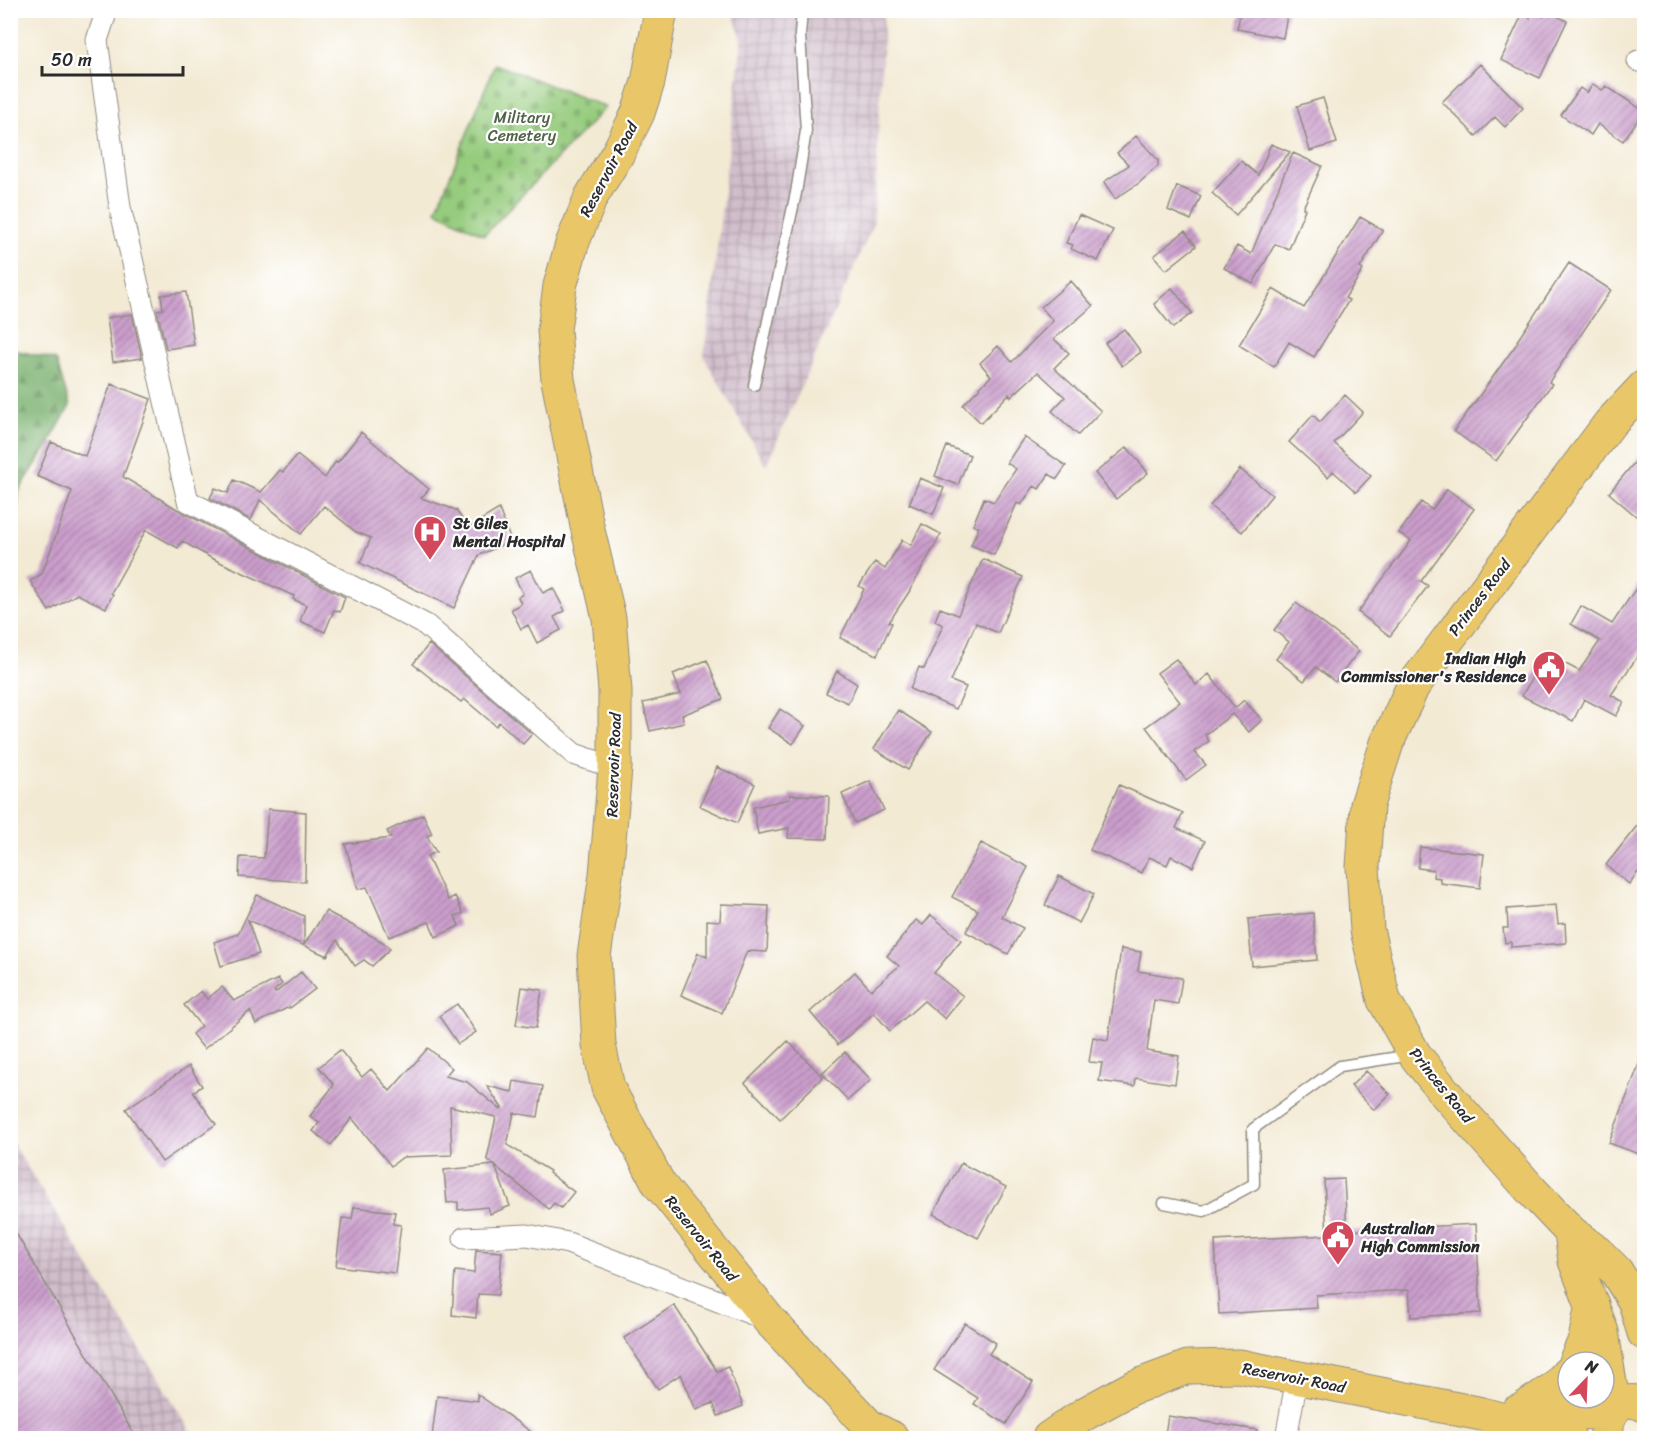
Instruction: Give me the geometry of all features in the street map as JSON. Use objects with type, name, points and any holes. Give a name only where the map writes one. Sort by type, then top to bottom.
[{"type":"main road","name":"Reservoir Road","points":[[661,10],[655,51],[638,113],[618,153],[591,197],[572,244],[560,286],[554,330],[560,391],[587,526],[609,618],[615,691],[615,768],[606,875],[594,956],[599,1045],[608,1088],[659,1184],[769,1320],[877,1435]]},
{"type":"main road","name":"Princes Road","points":[[1644,388],[1610,423],[1413,686],[1387,743],[1367,805],[1363,867],[1367,930],[1384,1000],[1415,1055],[1445,1094],[1571,1232],[1598,1253],[1616,1271],[1635,1302],[1644,1333]]},
{"type":"main road","points":[[1571,1232],[1575,1261],[1606,1349],[1619,1416]]},
{"type":"main road","points":[[1580,1350],[1592,1304]]},
{"type":"main road","name":"Reservoir Road","points":[[1049,1438],[1078,1426],[1132,1388],[1188,1367],[1239,1366],[1482,1414],[1569,1438]]},
{"type":"main road","points":[[1519,1412],[1556,1385]]},
{"type":"main road","name":"Reservoir Road","points":[[1482,1414],[1519,1412],[1619,1416]]},
{"type":"street","points":[[107,10],[97,40],[120,207],[188,501],[426,624],[574,754],[615,768]]},
{"type":"street","points":[[464,1238],[527,1234],[568,1244],[769,1320]]},
{"type":"street","points":[[1286,1438],[1297,1378]]},
{"type":"lane","points":[[754,385],[796,193],[806,131],[800,35],[802,10]]},
{"type":"lane","points":[[1164,1203],[1204,1211],[1254,1184],[1253,1129],[1340,1066],[1415,1055]]},
{"type":"shaded area","points":[[732,11],[884,11],[874,223],[766,466],[704,357],[742,39]]},
{"type":"shaded area","points":[[11,1141],[195,1438],[11,1438]]},
{"type":"green space","name":"Military Cemetery","points":[[495,64],[606,107],[484,235],[436,211]]},
{"type":"green space","points":[[11,349],[56,360],[70,406],[19,491],[11,556]]},
{"type":"building","points":[[1241,10],[1288,10],[1283,38],[1237,29]]},
{"type":"building","points":[[1547,11],[1567,21],[1540,78],[1501,60],[1522,15],[1530,18],[1532,12],[1544,17]]},
{"type":"building","points":[[1480,64],[1523,108],[1505,127],[1495,117],[1476,136],[1442,102]]},
{"type":"building","points":[[1593,84],[1602,90],[1606,86],[1644,111],[1623,141],[1598,124],[1591,135],[1561,115],[1580,88],[1587,93]]},
{"type":"building","points":[[1323,98],[1337,143],[1310,151],[1297,106]]},
{"type":"building","points":[[1136,136],[1158,160],[1158,166],[1139,183],[1115,199],[1104,182],[1129,165],[1117,153]]},
{"type":"building","points":[[1271,144],[1290,152],[1236,215],[1212,193],[1241,161],[1258,175]]},
{"type":"building","points":[[1293,153],[1322,166],[1303,208],[1305,209],[1289,249],[1275,244],[1253,284],[1224,268],[1237,246],[1251,254]]},
{"type":"building","points":[[1177,186],[1201,196],[1191,220],[1168,210]]},
{"type":"building","points":[[1079,215],[1113,230],[1098,261],[1071,249],[1073,245],[1066,243]]},
{"type":"building","points":[[1360,217],[1383,230],[1360,268],[1363,270],[1345,298],[1349,300],[1314,357],[1289,342],[1274,367],[1239,345],[1273,289],[1304,308]]},
{"type":"building","points":[[1185,231],[1196,246],[1166,270],[1154,256]]},
{"type":"building","points":[[1569,263],[1611,290],[1549,382],[1552,384],[1496,461],[1454,431],[1518,342]]},
{"type":"building","points":[[1071,281],[1093,306],[1054,339],[1069,353],[1054,368],[1101,411],[1078,435],[1052,411],[1065,397],[1038,372],[1011,397],[1009,394],[981,423],[963,405],[991,376],[980,363],[998,346],[1012,362],[1053,321],[1041,307]]},
{"type":"building","points":[[1172,288],[1192,313],[1173,328],[1154,304]]},
{"type":"building","points":[[186,292],[194,345],[166,349],[157,310],[163,309],[161,295]]},
{"type":"building","points":[[132,314],[142,358],[113,362],[107,318]]},
{"type":"building","points":[[1124,329],[1141,352],[1122,366],[1105,343]]},
{"type":"building","points":[[111,384],[151,399],[123,477],[182,512],[345,597],[340,612],[334,610],[325,632],[300,621],[306,605],[293,599],[294,596],[211,558],[182,541],[178,548],[146,530],[111,593],[113,594],[106,608],[77,594],[49,611],[30,581],[42,574],[72,491],[37,476],[51,442],[85,456]]},
{"type":"building","points":[[1345,395],[1363,412],[1334,443],[1371,476],[1356,492],[1333,471],[1328,477],[1289,442],[1313,415],[1320,422]]},
{"type":"building","points":[[361,432],[429,489],[421,498],[456,510],[468,528],[499,509],[511,541],[479,555],[454,608],[360,563],[371,538],[356,532],[324,506],[301,534],[260,500],[251,520],[210,498],[215,488],[228,493],[234,480],[261,492],[280,470],[283,472],[297,455],[325,478],[336,461],[338,462]]},
{"type":"building","points":[[1024,437],[1066,466],[1057,479],[1049,474],[1039,489],[1034,486],[1021,505],[1017,503],[994,555],[971,545],[979,527],[973,525],[984,498],[994,502],[1016,469],[1007,463]]},
{"type":"building","points":[[947,446],[970,455],[958,485],[935,476]]},
{"type":"building","points":[[1127,447],[1148,473],[1116,499],[1095,473]]},
{"type":"building","points":[[1644,451],[1644,507],[1637,517],[1609,493]]},
{"type":"building","points":[[1240,469],[1272,495],[1242,532],[1210,506]]},
{"type":"building","points":[[920,478],[944,488],[933,514],[909,504]]},
{"type":"building","points":[[1447,489],[1474,509],[1421,581],[1428,586],[1390,636],[1358,612],[1411,541],[1399,533],[1421,502],[1432,510]]},
{"type":"building","points":[[922,524],[941,534],[909,592],[889,622],[892,623],[877,655],[840,638],[864,589],[859,586],[875,562],[885,569],[902,540],[911,545]]},
{"type":"building","points":[[983,559],[1023,577],[998,633],[976,623],[951,681],[966,687],[956,709],[910,689],[919,667],[924,669],[943,625],[935,621],[940,608],[958,615]]},
{"type":"building","points":[[531,570],[543,593],[553,588],[565,611],[554,617],[561,630],[537,643],[528,625],[521,629],[511,609],[521,604],[518,597],[523,594],[515,578]]},
{"type":"building","points":[[1644,576],[1644,647],[1611,695],[1624,702],[1616,716],[1584,699],[1573,721],[1522,696],[1545,653],[1579,671],[1600,641],[1571,624],[1581,606],[1612,624]]},
{"type":"building","points":[[1296,603],[1359,651],[1335,682],[1316,667],[1304,681],[1276,659],[1289,642],[1274,630]]},
{"type":"building","points":[[429,644],[532,734],[523,744],[499,722],[496,726],[464,699],[461,702],[413,664]]},
{"type":"building","points":[[1176,659],[1196,685],[1209,674],[1235,708],[1244,700],[1262,720],[1249,732],[1232,714],[1205,735],[1209,741],[1195,752],[1206,765],[1186,780],[1146,727],[1180,702],[1157,673]]},
{"type":"building","points":[[707,660],[723,699],[682,715],[684,723],[650,731],[643,703],[681,694],[673,674]]},
{"type":"building","points":[[837,671],[857,684],[848,703],[826,693]]},
{"type":"building","points":[[780,709],[805,726],[793,744],[768,728]]},
{"type":"building","points":[[898,710],[932,732],[908,770],[874,749]]},
{"type":"building","points":[[717,767],[755,784],[737,823],[700,806]]},
{"type":"building","points":[[870,781],[884,810],[855,823],[842,794]]},
{"type":"building","points":[[1119,785],[1183,813],[1176,828],[1205,841],[1193,867],[1171,856],[1167,865],[1149,857],[1142,873],[1090,850]]},
{"type":"building","points":[[790,795],[829,796],[827,839],[788,838],[789,828],[758,834],[753,807],[790,799]]},
{"type":"building","points":[[268,809],[306,812],[305,882],[239,877],[240,857],[264,858]]},
{"type":"building","points":[[423,814],[432,834],[427,836],[436,852],[427,856],[448,900],[455,896],[463,913],[455,916],[459,926],[436,937],[429,922],[389,937],[367,887],[358,889],[345,844],[391,838],[387,831]]},
{"type":"building","points":[[1644,817],[1644,864],[1629,884],[1606,865]]},
{"type":"building","points":[[981,843],[1028,867],[1002,917],[1023,928],[1008,954],[966,932],[978,910],[952,897]]},
{"type":"building","points":[[1420,847],[1484,854],[1480,888],[1440,883],[1440,878],[1433,877],[1434,870],[1418,868]]},
{"type":"building","points":[[1059,876],[1094,894],[1079,923],[1045,905]]},
{"type":"building","points":[[257,895],[304,916],[304,945],[326,911],[383,942],[390,949],[372,966],[364,960],[355,966],[337,940],[327,956],[248,920],[259,954],[221,966],[214,942],[238,934]]},
{"type":"building","points":[[721,904],[769,906],[767,952],[747,951],[722,1013],[681,995],[698,953],[707,957],[707,920],[720,921]]},
{"type":"building","points":[[1556,905],[1558,924],[1565,923],[1566,943],[1511,947],[1511,942],[1505,943],[1503,928],[1508,928],[1507,909]]},
{"type":"building","points":[[1313,913],[1317,960],[1252,966],[1248,919]]},
{"type":"building","points":[[931,915],[961,940],[934,973],[963,996],[945,1019],[924,1001],[890,1031],[874,1013],[838,1045],[810,1012],[855,972],[871,990],[899,966],[887,956],[916,920],[923,925]]},
{"type":"building","points":[[1121,949],[1141,952],[1138,971],[1182,978],[1178,1004],[1154,1000],[1147,1051],[1179,1056],[1175,1084],[1136,1078],[1135,1086],[1099,1081],[1102,1063],[1089,1062],[1093,1037],[1108,1040]]},
{"type":"building","points":[[301,972],[315,989],[290,1008],[256,1024],[250,1011],[204,1049],[192,1034],[201,1026],[184,1005],[201,991],[207,999],[222,987],[234,1001],[278,979],[282,984],[274,991],[275,993]]},
{"type":"building","points":[[522,987],[542,990],[536,1028],[516,1025]]},
{"type":"building","points":[[457,1004],[476,1032],[458,1044],[439,1016]]},
{"type":"building","points":[[788,1041],[823,1077],[780,1119],[745,1083]]},
{"type":"building","points":[[428,1048],[452,1068],[445,1076],[467,1082],[500,1109],[502,1108],[487,1086],[512,1092],[514,1081],[543,1086],[538,1117],[514,1113],[507,1145],[550,1171],[549,1173],[574,1192],[561,1208],[554,1203],[549,1209],[495,1166],[510,1206],[490,1214],[488,1207],[458,1210],[458,1202],[447,1203],[444,1170],[495,1165],[487,1159],[496,1117],[450,1106],[452,1155],[403,1157],[391,1166],[352,1118],[331,1145],[313,1131],[319,1123],[310,1116],[334,1085],[319,1067],[340,1050],[362,1077],[371,1069],[390,1091]]},
{"type":"building","points":[[845,1052],[871,1080],[848,1100],[822,1073]]},
{"type":"building","points":[[1644,1054],[1644,1156],[1609,1143]]},
{"type":"building","points":[[189,1066],[202,1086],[193,1092],[216,1124],[162,1162],[126,1109]]},
{"type":"building","points":[[1366,1071],[1390,1094],[1374,1110],[1351,1086]]},
{"type":"building","points":[[961,1163],[1006,1187],[978,1238],[933,1214]]},
{"type":"building","points":[[1344,1179],[1347,1231],[1476,1224],[1481,1313],[1411,1317],[1409,1290],[1316,1295],[1317,1308],[1219,1314],[1215,1241],[1327,1235],[1324,1180]]},
{"type":"building","points":[[354,1207],[395,1212],[393,1224],[401,1225],[395,1273],[336,1266],[342,1218],[352,1219]]},
{"type":"building","points":[[10,1223],[136,1438],[10,1438]]},
{"type":"building","points":[[476,1250],[502,1252],[498,1295],[478,1294],[476,1318],[452,1315],[455,1271],[474,1273]]},
{"type":"building","points":[[674,1305],[717,1371],[728,1367],[743,1406],[718,1416],[713,1403],[696,1410],[681,1374],[658,1389],[624,1338]]},
{"type":"building","points":[[965,1323],[996,1343],[989,1354],[1033,1382],[1006,1424],[974,1404],[978,1398],[934,1370]]},
{"type":"building","points":[[477,1394],[540,1438],[432,1437],[437,1396],[478,1401]]},
{"type":"building","points":[[1168,1416],[1257,1430],[1256,1438],[1171,1438],[1165,1434]]},
{"type":"place","name":"St Giles Mental Hospital","points":[[430,561]]},
{"type":"place","name":"Indian High Commissioner's Residence","points":[[1549,696]]},
{"type":"place","name":"Australian High Commission","points":[[1338,1266]]}]
